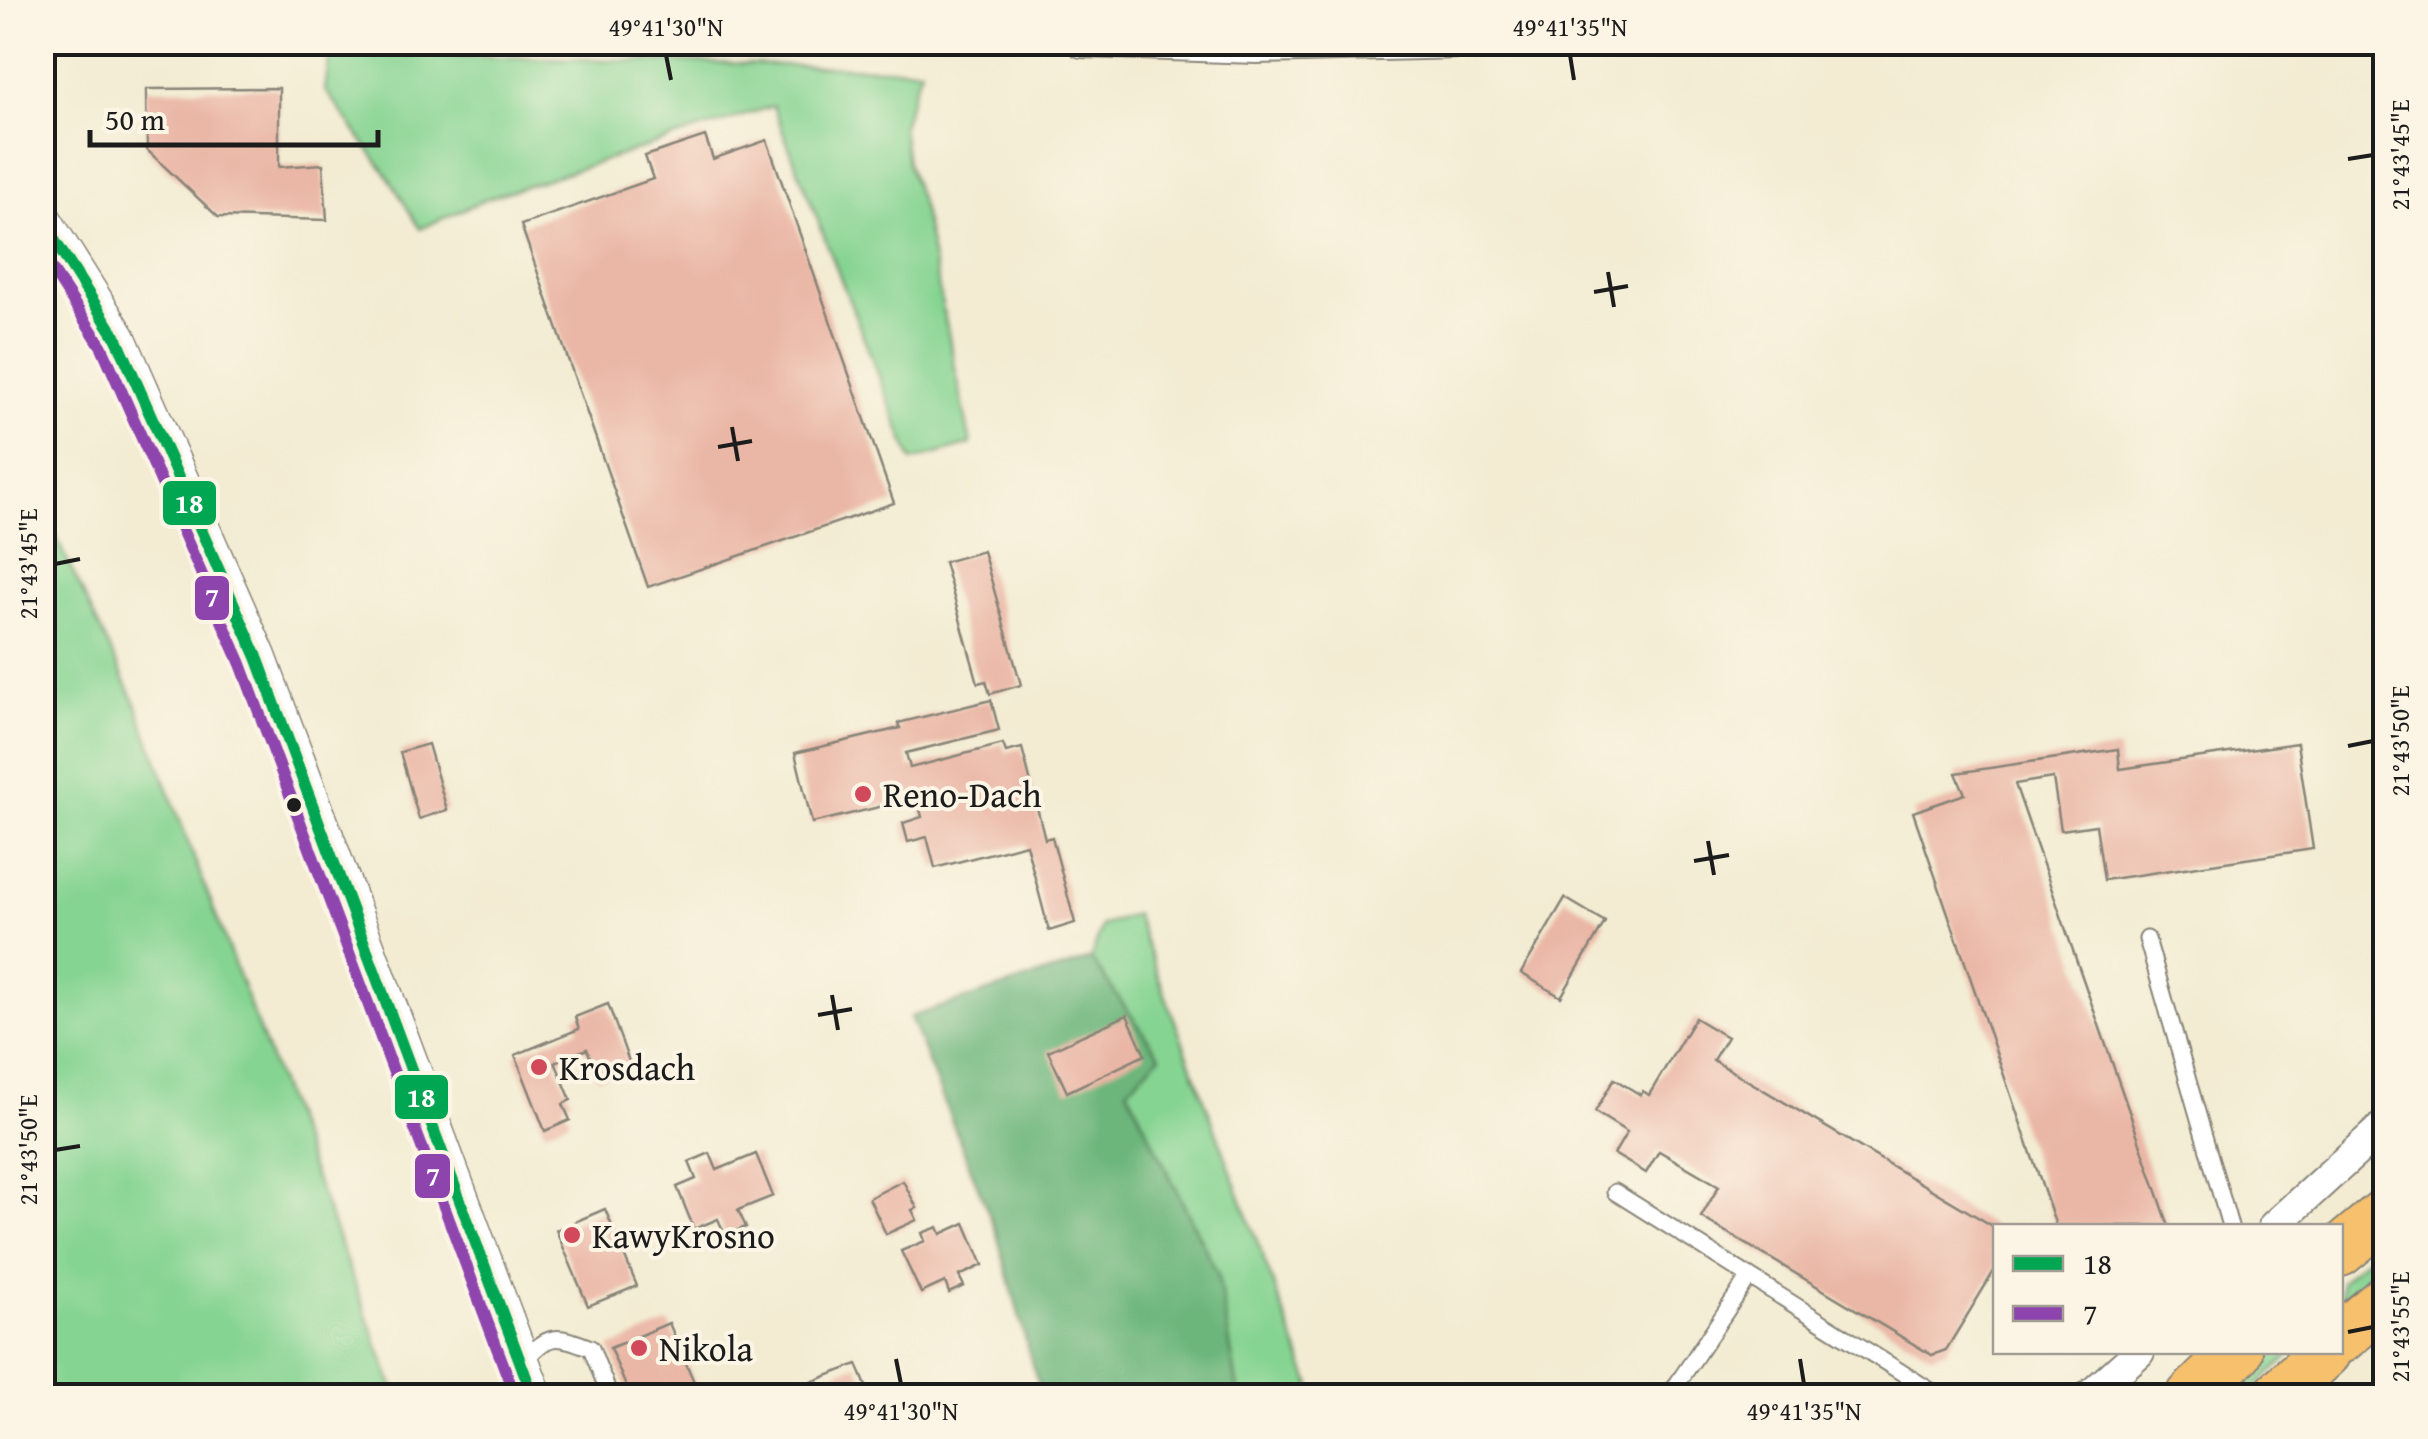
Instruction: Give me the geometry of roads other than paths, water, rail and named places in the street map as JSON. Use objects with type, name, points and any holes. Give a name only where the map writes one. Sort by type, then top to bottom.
[{"type":"main road","points":[[2343,1248],[2386,1213]]},
{"type":"main road","points":[[2343,1336],[2386,1300]]},
{"type":"main road","points":[[2192,1396],[2235,1354]]},
{"type":"main road","points":[[2278,1396],[2323,1354]]},
{"type":"street","points":[[1082,42],[1256,48],[1502,42]]},
{"type":"street","points":[[42,220],[118,338],[257,657],[527,1381]]},
{"type":"street","points":[[2276,1224],[2386,1124]]},
{"type":"street","points":[[2090,1396],[2137,1354]]},
{"type":"lane","points":[[2147,939],[2229,1224]]},
{"type":"lane","points":[[1615,1192],[1939,1396]]},
{"type":"lane","points":[[1669,1396],[1749,1277]]},
{"type":"lane","points":[[527,1381],[550,1338],[562,1337],[591,1348],[610,1396]]},
{"type":"place","name":"Reno-Dach","points":[[863,794]]},
{"type":"place","name":"Krosdach","points":[[539,1067]]},
{"type":"place","name":"KawyKrosno","points":[[572,1235]]},
{"type":"place","name":"Nikola","points":[[639,1348]]}]
